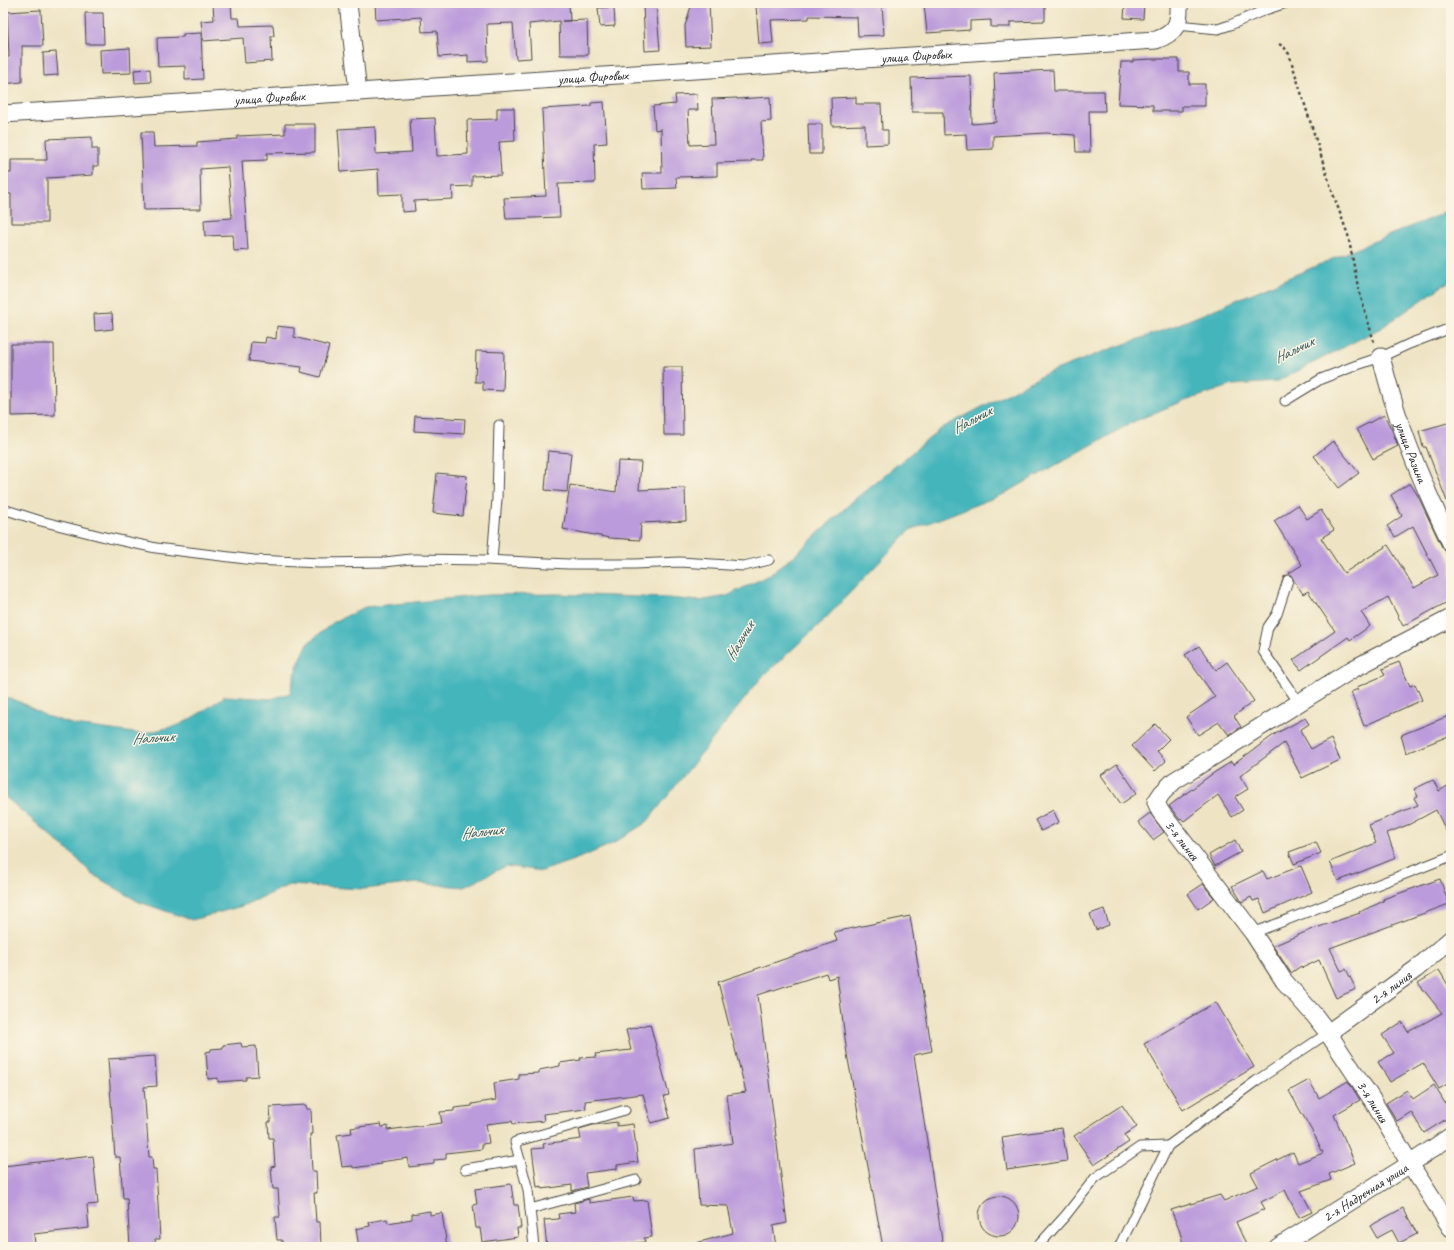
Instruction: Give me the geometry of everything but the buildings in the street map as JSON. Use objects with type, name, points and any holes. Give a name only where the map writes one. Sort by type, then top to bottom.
[{"type":"street","points":[[348,3],[358,92]]},
{"type":"street","points":[[1176,25],[1180,13],[1179,3]]},
{"type":"street","name":"улица Фировых","points":[[3,114],[1156,40],[1171,33],[1176,25]]},
{"type":"street","name":"улица Разина","points":[[1381,357],[1400,424],[1415,464],[1431,503],[1451,543]]},
{"type":"street","name":"3-я линия","points":[[1451,618],[1354,668],[1174,781],[1162,793],[1156,802],[1160,810],[1253,933],[1284,981],[1316,1016],[1328,1033],[1373,1100],[1410,1164],[1451,1228]]},
{"type":"street","name":"2-я линия","points":[[1328,1033],[1416,969],[1451,938]]},
{"type":"street","name":"2-я Надречная улица","points":[[1278,1247],[1410,1164],[1451,1136]]},
{"type":"lane","points":[[1176,25],[1218,29],[1230,26],[1265,10],[1286,3]]},
{"type":"lane","points":[[1285,401],[1321,379],[1381,357],[1409,344],[1451,328]]},
{"type":"lane","points":[[492,560],[497,499],[499,425]]},
{"type":"lane","points":[[3,509],[41,521],[156,548],[254,560],[320,563],[385,562],[411,559],[492,560],[568,564],[680,562],[744,566],[769,560]]},
{"type":"lane","points":[[1288,580],[1277,614],[1268,627],[1263,651],[1299,703]]},
{"type":"lane","points":[[1253,933],[1451,856]]},
{"type":"lane","points":[[1119,1247],[1168,1146],[1256,1080],[1328,1033]]},
{"type":"lane","points":[[534,1247],[528,1190],[515,1142],[626,1110]]},
{"type":"lane","points":[[1037,1247],[1066,1215],[1095,1178],[1140,1147],[1168,1146]]},
{"type":"lane","points":[[465,1169],[520,1160]]},
{"type":"lane","points":[[530,1209],[636,1180]]},
{"type":"path","points":[[1279,44],[1284,47],[1289,54],[1332,191],[1348,235],[1358,287],[1374,346],[1381,357]]},
{"type":"water","name":"Нальчик","points":[[1451,210],[1451,280],[1381,328],[1276,382],[1233,385],[1173,405],[1133,422],[1004,494],[910,530],[821,623],[761,678],[647,822],[614,843],[582,857],[542,871],[506,866],[464,887],[418,883],[364,889],[289,885],[242,906],[192,920],[139,902],[92,874],[72,854],[3,795],[3,696],[20,702],[46,716],[75,725],[142,734],[179,725],[202,712],[225,696],[271,699],[290,693],[296,669],[308,643],[334,622],[365,607],[487,595],[557,594],[668,598],[699,601],[727,596],[769,575],[794,556],[855,499],[942,428],[1043,375],[1164,330]]}]
